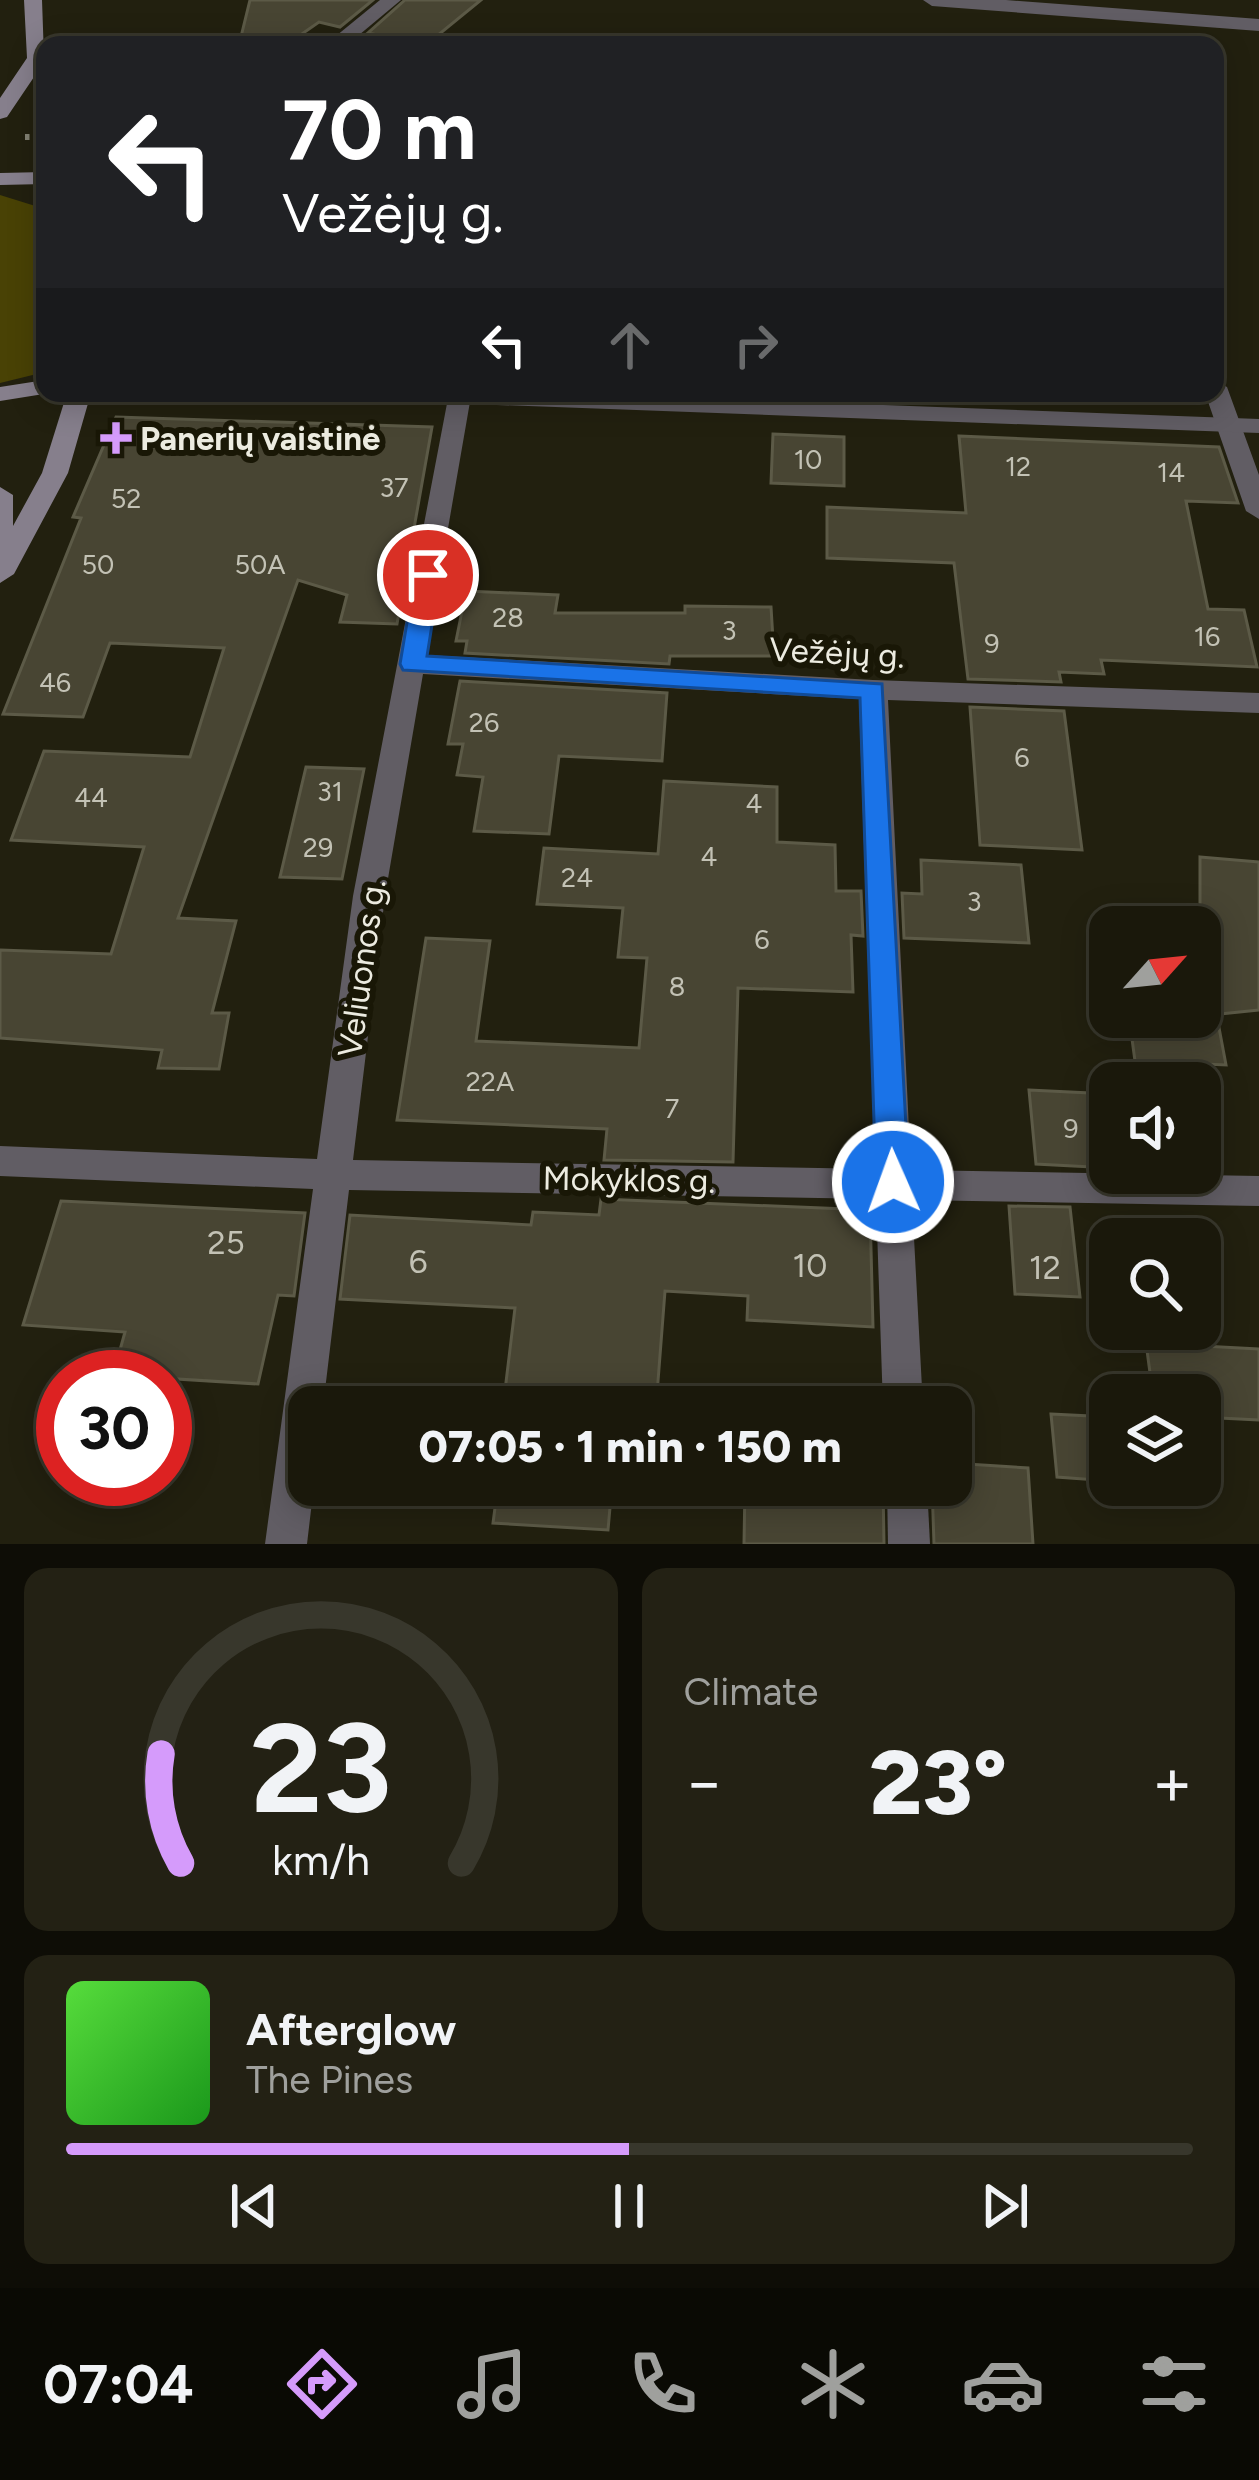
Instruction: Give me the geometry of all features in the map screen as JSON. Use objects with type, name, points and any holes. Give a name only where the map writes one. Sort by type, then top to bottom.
[{"type":"main road","points":[[33,0],[36,44]]},
{"type":"main road","points":[[0,113],[36,59]]},
{"type":"main road","points":[[0,179],[36,178]]},
{"type":"main road","points":[[0,394],[36,388]]},
{"type":"main road","points":[[0,574],[55,473],[76,402]]},
{"type":"main road","points":[[0,496],[0,537]]},
{"type":"street","points":[[346,36],[392,0]]},
{"type":"street","points":[[932,0],[1259,25]]},
{"type":"street","points":[[1162,18],[1162,36]]},
{"type":"street","name":"Veliuonos g.","points":[[286,1544],[369,896],[458,402]]},
{"type":"street","points":[[618,402],[1259,426]]},
{"type":"street","points":[[1219,402],[1259,511]]},
{"type":"street","name":"Vežėjų g.","points":[[412,664],[873,690],[1259,704]]},
{"type":"street","points":[[873,690],[902,1386]]},
{"type":"street","name":"Mokyklos g.","points":[[0,1161],[333,1175],[1259,1191]]},
{"type":"street","points":[[908,1506],[910,1544]]},
{"type":"shaded area","points":[[0,195],[36,206],[36,374],[0,383]]},
{"type":"building","points":[[250,0],[373,0],[340,27],[319,22],[299,36],[241,36]]},
{"type":"building","points":[[405,0],[481,0],[437,36],[368,33]]},
{"type":"building","points":[[116,417],[432,427],[397,624],[340,622],[347,595],[298,580],[178,918],[236,921],[212,1013],[229,1013],[219,1069],[158,1068],[162,1050],[0,1038],[0,950],[111,954],[144,847],[11,840],[44,751],[190,757],[224,648],[110,643],[83,717],[3,714],[81,518],[73,517]]},
{"type":"building","points":[[773,434],[844,437],[844,486],[771,483]]},
{"type":"building","points":[[959,436],[1219,447],[1238,503],[1186,501],[1208,609],[1244,610],[1257,667],[1101,660],[1104,674],[1059,672],[1061,682],[968,679],[954,563],[827,558],[827,507],[966,513]]},
{"type":"building","points":[[466,591],[558,595],[555,613],[685,613],[685,606],[771,607],[774,656],[670,656],[669,664],[465,653],[467,641],[456,641]]},
{"type":"building","points":[[460,681],[667,693],[662,761],[559,756],[549,834],[474,831],[483,777],[457,775],[463,744],[448,744]]},
{"type":"building","points":[[970,707],[1064,711],[1082,850],[980,845]]},
{"type":"building","points":[[306,767],[364,769],[342,879],[280,877]]},
{"type":"building","points":[[664,781],[777,787],[777,842],[835,845],[836,891],[861,891],[863,936],[851,935],[853,992],[738,988],[733,1162],[604,1160],[607,1129],[397,1120],[426,938],[490,941],[476,1041],[639,1048],[647,958],[618,957],[623,908],[537,904],[544,848],[658,854]]},
{"type":"building","points":[[1200,857],[1259,862],[1259,1010],[1221,1014],[1221,906],[1200,906]]},
{"type":"building","points":[[921,860],[1021,865],[1029,943],[904,938],[902,893],[922,894]]},
{"type":"building","points":[[1132,1038],[1221,1038],[1226,1065],[1221,1062],[1135,1061]]},
{"type":"building","points":[[1029,1090],[1089,1093],[1089,1167],[1036,1164]]},
{"type":"building","points":[[601,1199],[870,1210],[873,1327],[747,1320],[748,1296],[665,1291],[658,1386],[506,1386],[515,1308],[340,1299],[350,1215],[531,1225],[533,1212],[599,1215]]},
{"type":"building","points":[[61,1201],[305,1213],[294,1296],[278,1295],[258,1384],[192,1380],[192,1350],[120,1350],[125,1332],[23,1325]]},
{"type":"building","points":[[1009,1206],[1070,1207],[1080,1297],[1015,1294]]},
{"type":"building","points":[[1259,1349],[1259,1420],[1221,1418],[1221,1374],[1150,1374],[1147,1350]]},
{"type":"building","points":[[1051,1414],[1089,1416],[1089,1479],[1057,1477]]},
{"type":"building","points":[[972,1464],[1028,1468],[1033,1544],[934,1544],[933,1506],[972,1506]]},
{"type":"building","points":[[495,1506],[610,1506],[608,1530],[493,1523]]},
{"type":"building","points":[[745,1506],[883,1506],[884,1544],[744,1544]]},
{"type":"place","name":"Panerių vaistinė","points":[[116,438]]},
{"type":"route","points":[[428,575],[412,664],[873,690],[893,1182]]}]
